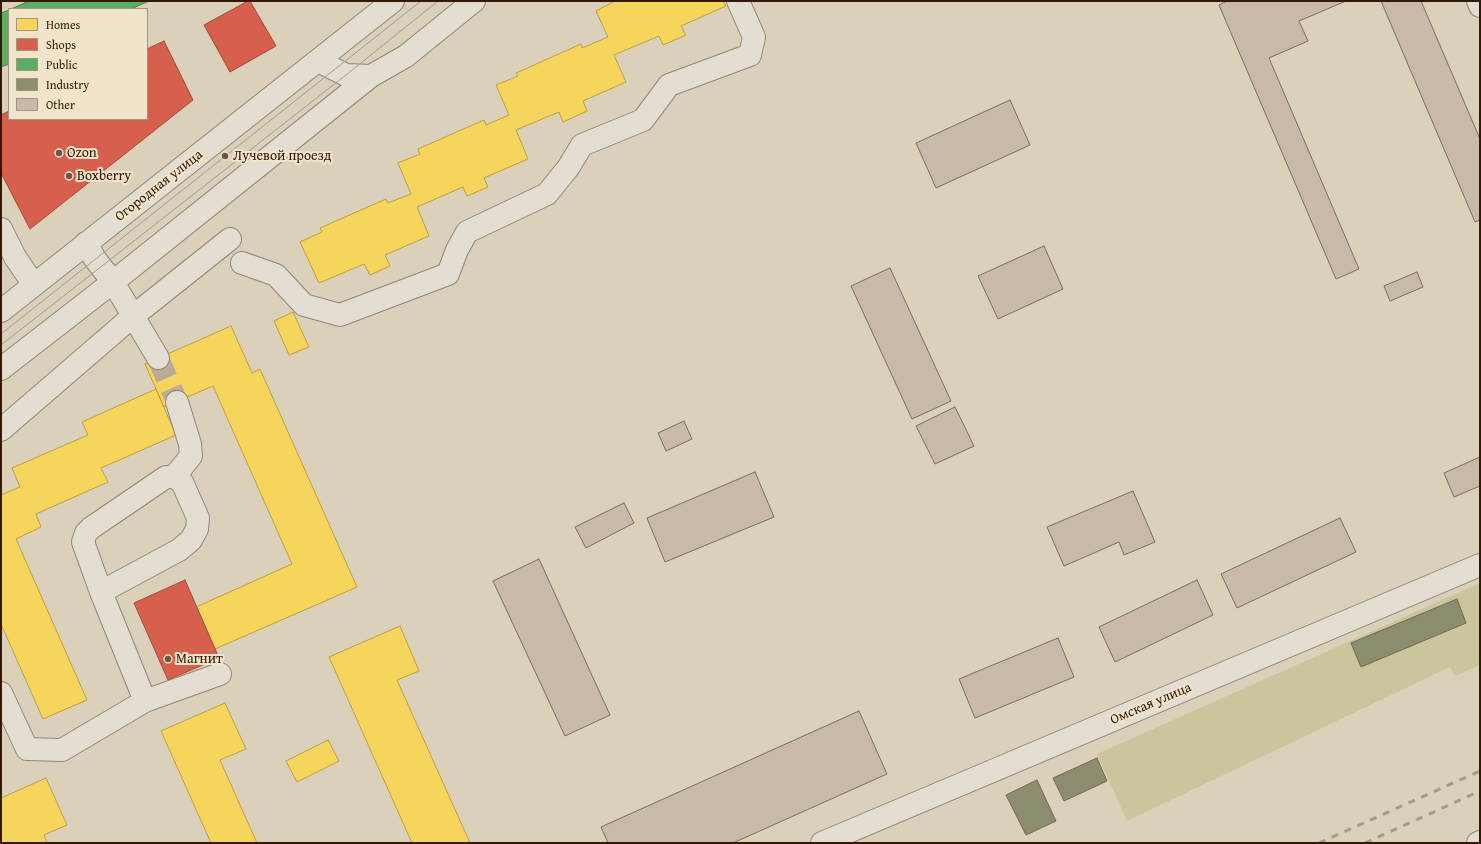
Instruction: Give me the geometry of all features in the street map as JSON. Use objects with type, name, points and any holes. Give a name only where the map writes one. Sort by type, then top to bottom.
[{"type":"street","name":"Огородная улица","points":[[1,311],[393,1]]},
{"type":"street","points":[[1,369],[113,282],[371,76],[406,56],[474,1]]},
{"type":"street","points":[[242,263],[276,275],[304,305],[340,315],[448,274],[457,250],[467,232],[547,194],[568,168],[582,144],[643,120],[669,84],[750,55],[754,36],[738,1]]},
{"type":"street","points":[[1478,1],[1480,6]]},
{"type":"street","points":[[318,61],[346,76],[371,76]]},
{"type":"street","points":[[1,229],[15,257],[34,285]]},
{"type":"street","points":[[1,430],[132,317],[230,239]]},
{"type":"street","points":[[86,243],[95,259],[113,282],[132,317],[158,358]]},
{"type":"street","points":[[174,477],[191,456],[190,444],[176,402]]},
{"type":"street","points":[[101,592],[179,550],[191,540],[197,529],[198,518],[182,482],[174,477],[166,477],[86,533],[83,542],[85,551],[101,592],[145,701]]},
{"type":"street","name":"Омская улица","points":[[822,843],[1480,565]]},
{"type":"street","points":[[1,693],[27,749],[62,750],[145,701],[220,674]]},
{"type":"shaded area","points":[[1480,583],[1480,665],[1455,676],[1450,667],[1127,821],[1097,754]]},
{"type":"building: Homes","points":[[615,1],[723,1],[726,6],[681,26],[686,35],[663,45],[659,36],[614,55],[626,82],[583,101],[587,111],[563,122],[559,112],[516,130],[528,159],[484,178],[488,187],[467,196],[463,187],[417,207],[429,236],[385,255],[390,266],[370,275],[364,264],[319,283],[300,242],[322,232],[320,228],[386,199],[388,203],[411,194],[398,163],[420,154],[418,149],[484,120],[486,125],[509,115],[496,85],[518,76],[516,73],[581,44],[582,48],[608,37],[596,11]]},
{"type":"building: Homes","points":[[293,312],[309,347],[289,355],[274,321]]},
{"type":"building: Homes","points":[[231,326],[252,373],[260,369],[357,587],[215,649],[196,607],[292,564],[213,386],[164,407],[145,364]]},
{"type":"building: Homes","points":[[156,389],[176,435],[101,468],[108,482],[36,514],[41,527],[16,539],[87,700],[43,719],[1,624],[1,495],[20,487],[12,468],[88,435],[82,422]]},
{"type":"building: Homes","points":[[400,626],[419,671],[397,680],[470,843],[412,843],[329,657]]},
{"type":"building: Homes","points":[[225,703],[246,749],[220,760],[257,843],[211,843],[161,731]]},
{"type":"building: Homes","points":[[328,740],[339,761],[297,782],[286,761]]},
{"type":"building: Homes","points":[[46,778],[67,825],[44,835],[47,843],[1,843],[1,798]]},
{"type":"building: Shops","points":[[250,1],[276,46],[230,72],[204,25]]},
{"type":"building: Shops","points":[[164,41],[193,100],[30,229],[1,173],[1,115],[8,112],[8,120],[148,120],[148,49]]},
{"type":"building: Shops","points":[[185,580],[219,658],[168,680],[134,603]]},
{"type":"building: Public","points":[[29,1],[149,1],[133,8],[13,8]]},
{"type":"building: Public","points":[[8,10],[8,64],[1,67],[1,13]]},
{"type":"building: Industry","points":[[1457,599],[1466,623],[1361,667],[1351,643]]},
{"type":"building: Industry","points":[[1097,758],[1107,781],[1064,801],[1053,778]]},
{"type":"building: Industry","points":[[1037,780],[1056,821],[1026,835],[1006,795]]},
{"type":"building: Other","points":[[1227,1],[1346,1],[1299,21],[1308,41],[1269,58],[1359,269],[1336,279],[1219,5]]},
{"type":"building: Other","points":[[1381,1],[1421,1],[1480,139],[1480,220],[1475,222]]},
{"type":"building: Other","points":[[1010,100],[1030,145],[936,188],[916,143]]},
{"type":"building: Other","points":[[1044,246],[1063,289],[998,319],[978,276]]},
{"type":"building: Other","points":[[890,268],[951,401],[912,419],[851,286]]},
{"type":"building: Other","points":[[1417,272],[1423,287],[1390,301],[1384,286]]},
{"type":"building: Other","points":[[955,407],[974,446],[935,464],[916,426]]},
{"type":"building: Other","points":[[684,421],[692,439],[666,451],[658,433]]},
{"type":"building: Other","points":[[1480,457],[1480,486],[1454,497],[1444,473]]},
{"type":"building: Other","points":[[755,472],[774,517],[665,562],[647,518]]},
{"type":"building: Other","points":[[1133,491],[1155,542],[1124,555],[1119,542],[1064,566],[1047,527]]},
{"type":"building: Other","points":[[624,503],[634,523],[586,548],[575,527]]},
{"type":"building: Other","points":[[1340,518],[1356,552],[1237,608],[1221,574]]},
{"type":"building: Other","points":[[539,559],[610,715],[565,736],[493,581]]},
{"type":"building: Other","points":[[1197,580],[1213,615],[1115,662],[1099,627]]},
{"type":"building: Other","points":[[1058,638],[1074,677],[975,718],[959,679]]},
{"type":"building: Other","points":[[859,711],[887,774],[733,843],[608,843],[601,827]]},
{"type":"tunnel","points":[[158,358],[177,402]]},
{"type":"tram line","points":[[1,334],[421,1]]},
{"type":"tram line","points":[[1,345],[346,75],[438,1]]},
{"type":"railway","points":[[1319,843],[1480,771]]},
{"type":"railway","points":[[1365,843],[1480,791]]},
{"type":"place","name":"Ozon","points":[[59,153]]},
{"type":"place","name":"Лучевой проезд","points":[[225,156]]},
{"type":"place","name":"Boxberry","points":[[69,176]]},
{"type":"place","name":"Магнит","points":[[168,659]]}]
